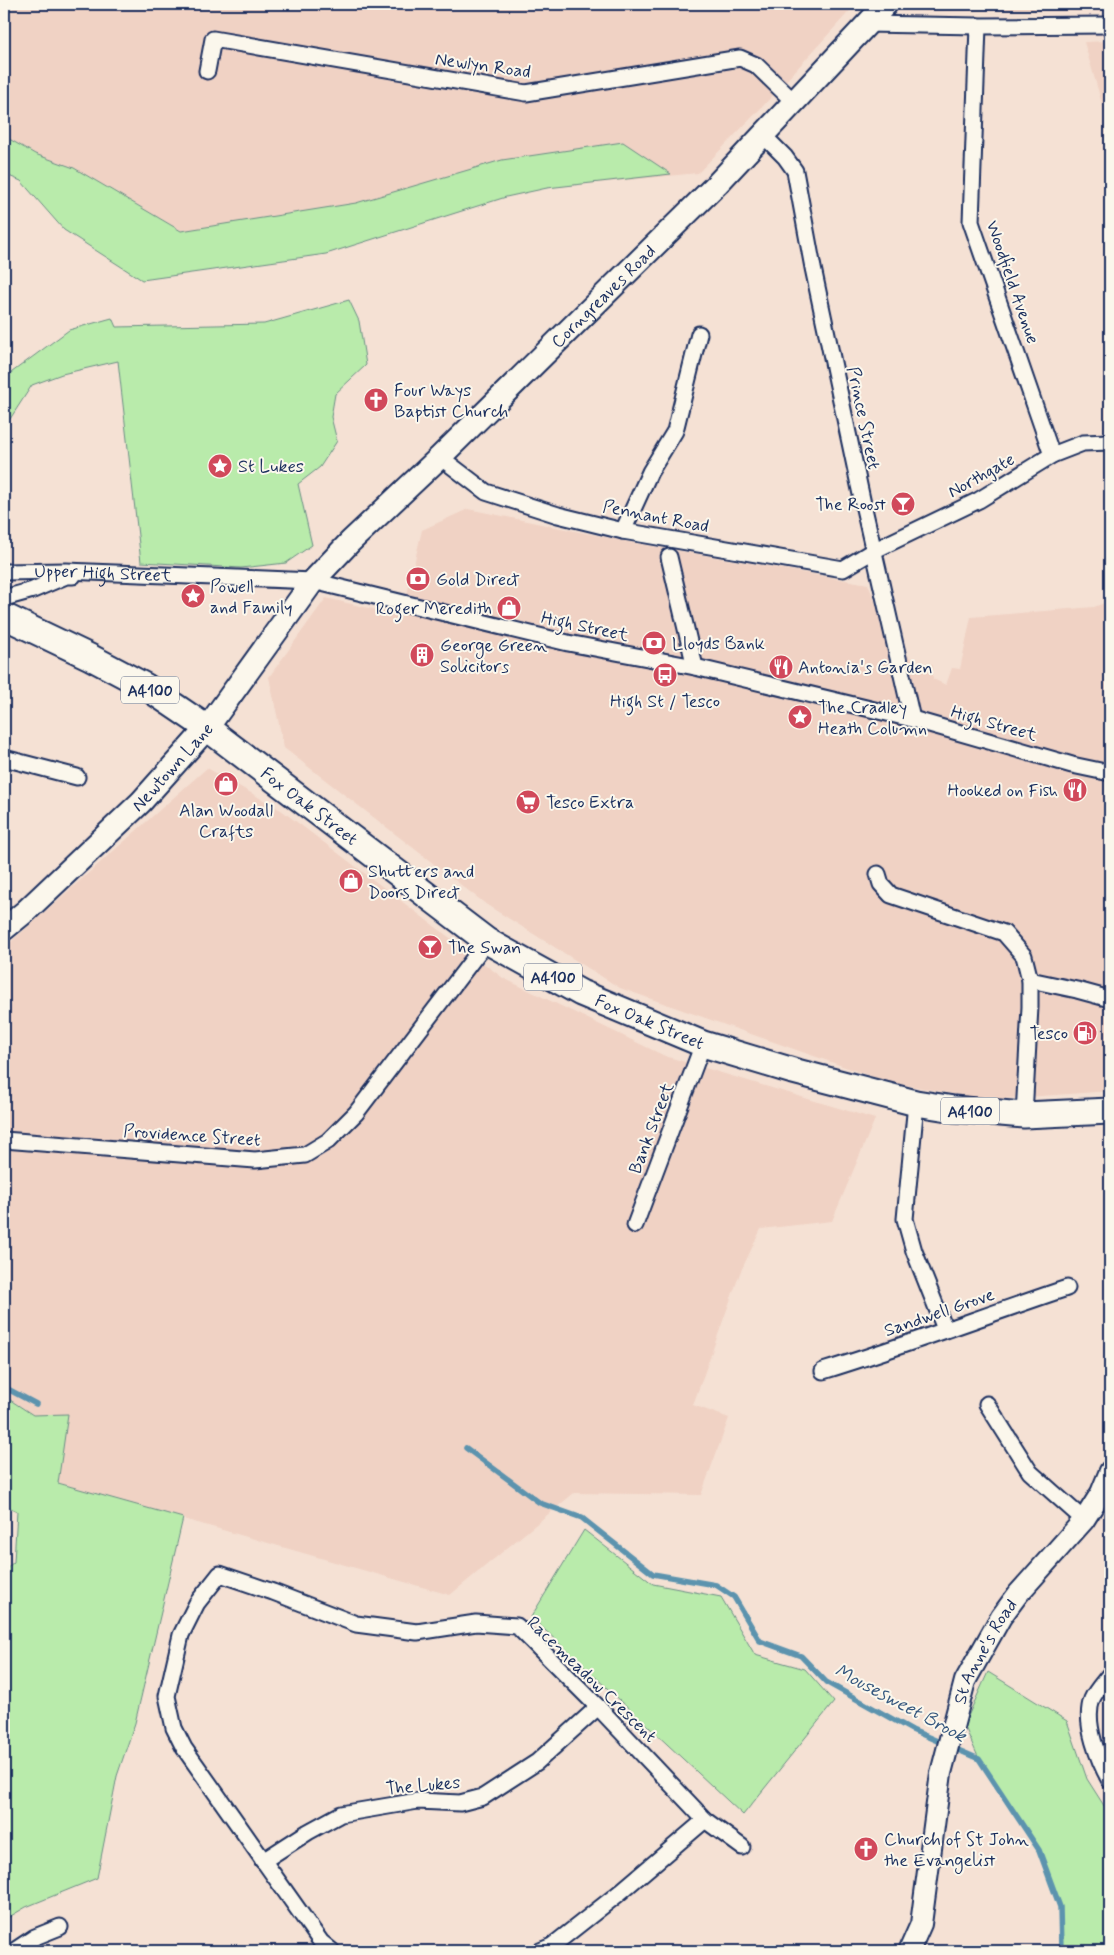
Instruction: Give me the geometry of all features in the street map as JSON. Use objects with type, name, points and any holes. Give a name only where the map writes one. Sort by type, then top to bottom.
[{"type":"main road","name":"Corngreaves Road","points":[[313,581],[350,542],[440,457],[717,184],[886,4]]},
{"type":"main road","name":"Newtown Lane","points":[[4,929],[26,911],[141,802],[207,728],[313,581]]},
{"type":"main road","name":"A4100","points":[[4,616],[90,657],[145,686],[207,728]]},
{"type":"main road","name":"Fox Oak Street","points":[[207,728],[487,941],[581,993],[703,1044],[793,1071],[916,1103],[954,1109],[1024,1115],[1110,1111]]},
{"type":"street","points":[[866,24],[978,26],[1110,25]]},
{"type":"street","name":"Woodfield Avenue","points":[[978,26],[971,222],[1052,455]]},
{"type":"street","name":"Newlyn Road","points":[[207,70],[213,39],[526,93],[740,58],[756,65],[793,101]]},
{"type":"street","name":"Prince Street","points":[[762,134],[785,157],[795,171],[813,268],[873,551],[912,719]]},
{"type":"street","points":[[623,531],[650,472],[675,431],[699,334]]},
{"type":"street","name":"Northgate","points":[[873,551],[980,500],[1052,455],[1083,444],[1110,442]]},
{"type":"street","name":"Pennant Road","points":[[440,457],[486,492],[558,515],[623,531],[842,569],[873,551]]},
{"type":"street","points":[[669,557],[695,667]]},
{"type":"street","name":"Upper High Street","points":[[4,572],[66,570],[313,581]]},
{"type":"street","name":"Upper High Street","points":[[4,598],[33,590],[66,576],[291,588],[313,581]]},
{"type":"street","name":"High Street","points":[[313,581],[568,643],[695,667],[912,719],[1072,765],[1110,773]]},
{"type":"street","points":[[4,758],[77,777]]},
{"type":"street","points":[[878,874],[881,884],[891,894],[1004,932],[1024,956],[1030,980],[1024,1115]]},
{"type":"street","name":"Providence Street","points":[[4,1140],[255,1160],[305,1154],[328,1141],[356,1113],[487,941]]},
{"type":"street","points":[[1030,980],[1110,999]]},
{"type":"street","name":"Bank Street","points":[[635,1225],[703,1044]]},
{"type":"street","points":[[916,1103],[904,1219],[914,1251],[945,1329]]},
{"type":"street","name":"Sandwell Grove","points":[[823,1371],[870,1357],[945,1329],[1067,1288]]},
{"type":"street","points":[[987,1404],[1030,1472],[1084,1520]]},
{"type":"street","name":"St Anne's Road","points":[[909,1951],[921,1924],[941,1772],[965,1680],[1001,1617],[1018,1594],[1106,1496],[1110,1471]]},
{"type":"street","name":"Racemeadow Crescent","points":[[332,1951],[321,1942],[263,1861],[184,1748],[174,1728],[167,1696],[181,1635],[198,1603],[220,1574],[356,1624],[417,1632],[476,1623],[517,1626],[598,1707],[705,1820],[742,1847]]},
{"type":"street","points":[[1110,1674],[1092,1700],[1090,1716],[1095,1746],[1110,1781]]},
{"type":"street","name":"The Lukes","points":[[263,1861],[308,1832],[341,1814],[418,1801],[460,1803],[483,1797],[537,1762],[598,1707]]},
{"type":"street","points":[[540,1951],[552,1946],[618,1894],[705,1820]]},
{"type":"street","points":[[14,1951],[39,1944],[60,1927]]},
{"type":"shaded area","points":[[19,4],[856,4],[764,105],[698,173],[547,188],[514,195],[181,231],[74,168],[38,156],[4,136],[4,15]]},
{"type":"shaded area","points":[[922,4],[1110,4],[1110,11],[925,11]]},
{"type":"shaded area","points":[[1110,41],[1110,131],[1084,42]]},
{"type":"shaded area","points":[[468,509],[629,542],[868,584],[890,639],[920,667],[933,664],[933,679],[946,685],[952,668],[960,669],[971,617],[1094,607],[1110,601],[1110,1091],[985,1100],[885,1081],[620,988],[487,905],[284,748],[269,677],[326,598],[402,616],[422,530]]},
{"type":"shaded area","points":[[207,768],[281,810],[503,978],[665,1056],[875,1119],[832,1221],[761,1229],[740,1273],[693,1405],[729,1418],[701,1495],[574,1493],[450,1595],[58,1483],[60,1460],[33,1415],[4,1396],[4,948]]},
{"type":"green space","points":[[4,136],[35,154],[74,168],[181,231],[356,203],[502,160],[623,142],[671,174],[547,188],[506,197],[326,254],[142,280],[64,230],[21,181],[4,174]]},
{"type":"green space","points":[[349,300],[359,321],[366,365],[335,394],[331,417],[337,441],[320,467],[298,484],[312,545],[286,563],[241,568],[141,562],[118,361],[62,374],[32,385],[10,419],[4,421],[4,378],[69,330],[112,318],[116,327],[264,324]]},
{"type":"green space","points":[[4,1396],[33,1415],[68,1414],[58,1483],[183,1518],[135,1723],[117,1776],[97,1878],[26,1907],[4,1920],[4,1570],[14,1562],[17,1511],[4,1505]]},
{"type":"green space","points":[[584,1530],[653,1584],[721,1597],[755,1655],[805,1669],[834,1702],[743,1815],[531,1617]]},
{"type":"green space","points":[[988,1672],[1067,1721],[1087,1779],[1110,1815],[1110,1951],[1060,1951],[1060,1907],[1040,1850],[979,1759],[964,1725]]},
{"type":"waterway","name":"Mousesweet Brook","points":[[4,1387],[36,1404]]},
{"type":"waterway","name":"Mousesweet Brook","points":[[466,1448],[540,1503],[582,1518],[653,1574],[716,1585],[734,1597],[760,1641],[801,1656],[826,1682],[912,1730],[979,1759],[1039,1850],[1060,1907],[1061,1951]]},
{"type":"place","name":"Four Ways Baptist Church","points":[[376,400]]},
{"type":"place","name":"St Lukes","points":[[220,466]]},
{"type":"place","name":"The Roost","points":[[903,504]]},
{"type":"place","name":"Gold Direct","points":[[418,579]]},
{"type":"place","name":"Powell and Family","points":[[193,596]]},
{"type":"place","name":"Roger Meredith","points":[[509,608]]},
{"type":"place","name":"Lloyds Bank","points":[[654,643]]},
{"type":"place","name":"George Green Solicitors","points":[[422,655]]},
{"type":"place","name":"Antonia's Garden","points":[[781,667]]},
{"type":"place","name":"High St / Tesco","points":[[665,675]]},
{"type":"place","name":"The Cradley Heath Column","points":[[800,717]]},
{"type":"place","name":"Alan Woodall Crafts","points":[[226,784]]},
{"type":"place","name":"Hooked on Fish","points":[[1075,790]]},
{"type":"place","name":"Tesco Extra","points":[[528,802]]},
{"type":"place","name":"Shutters and Doors Direct","points":[[351,881]]},
{"type":"place","name":"The Swan","points":[[430,947]]},
{"type":"place","name":"Tesco","points":[[1085,1033]]},
{"type":"place","name":"Church of St John the Evangelist","points":[[866,1849]]}]
